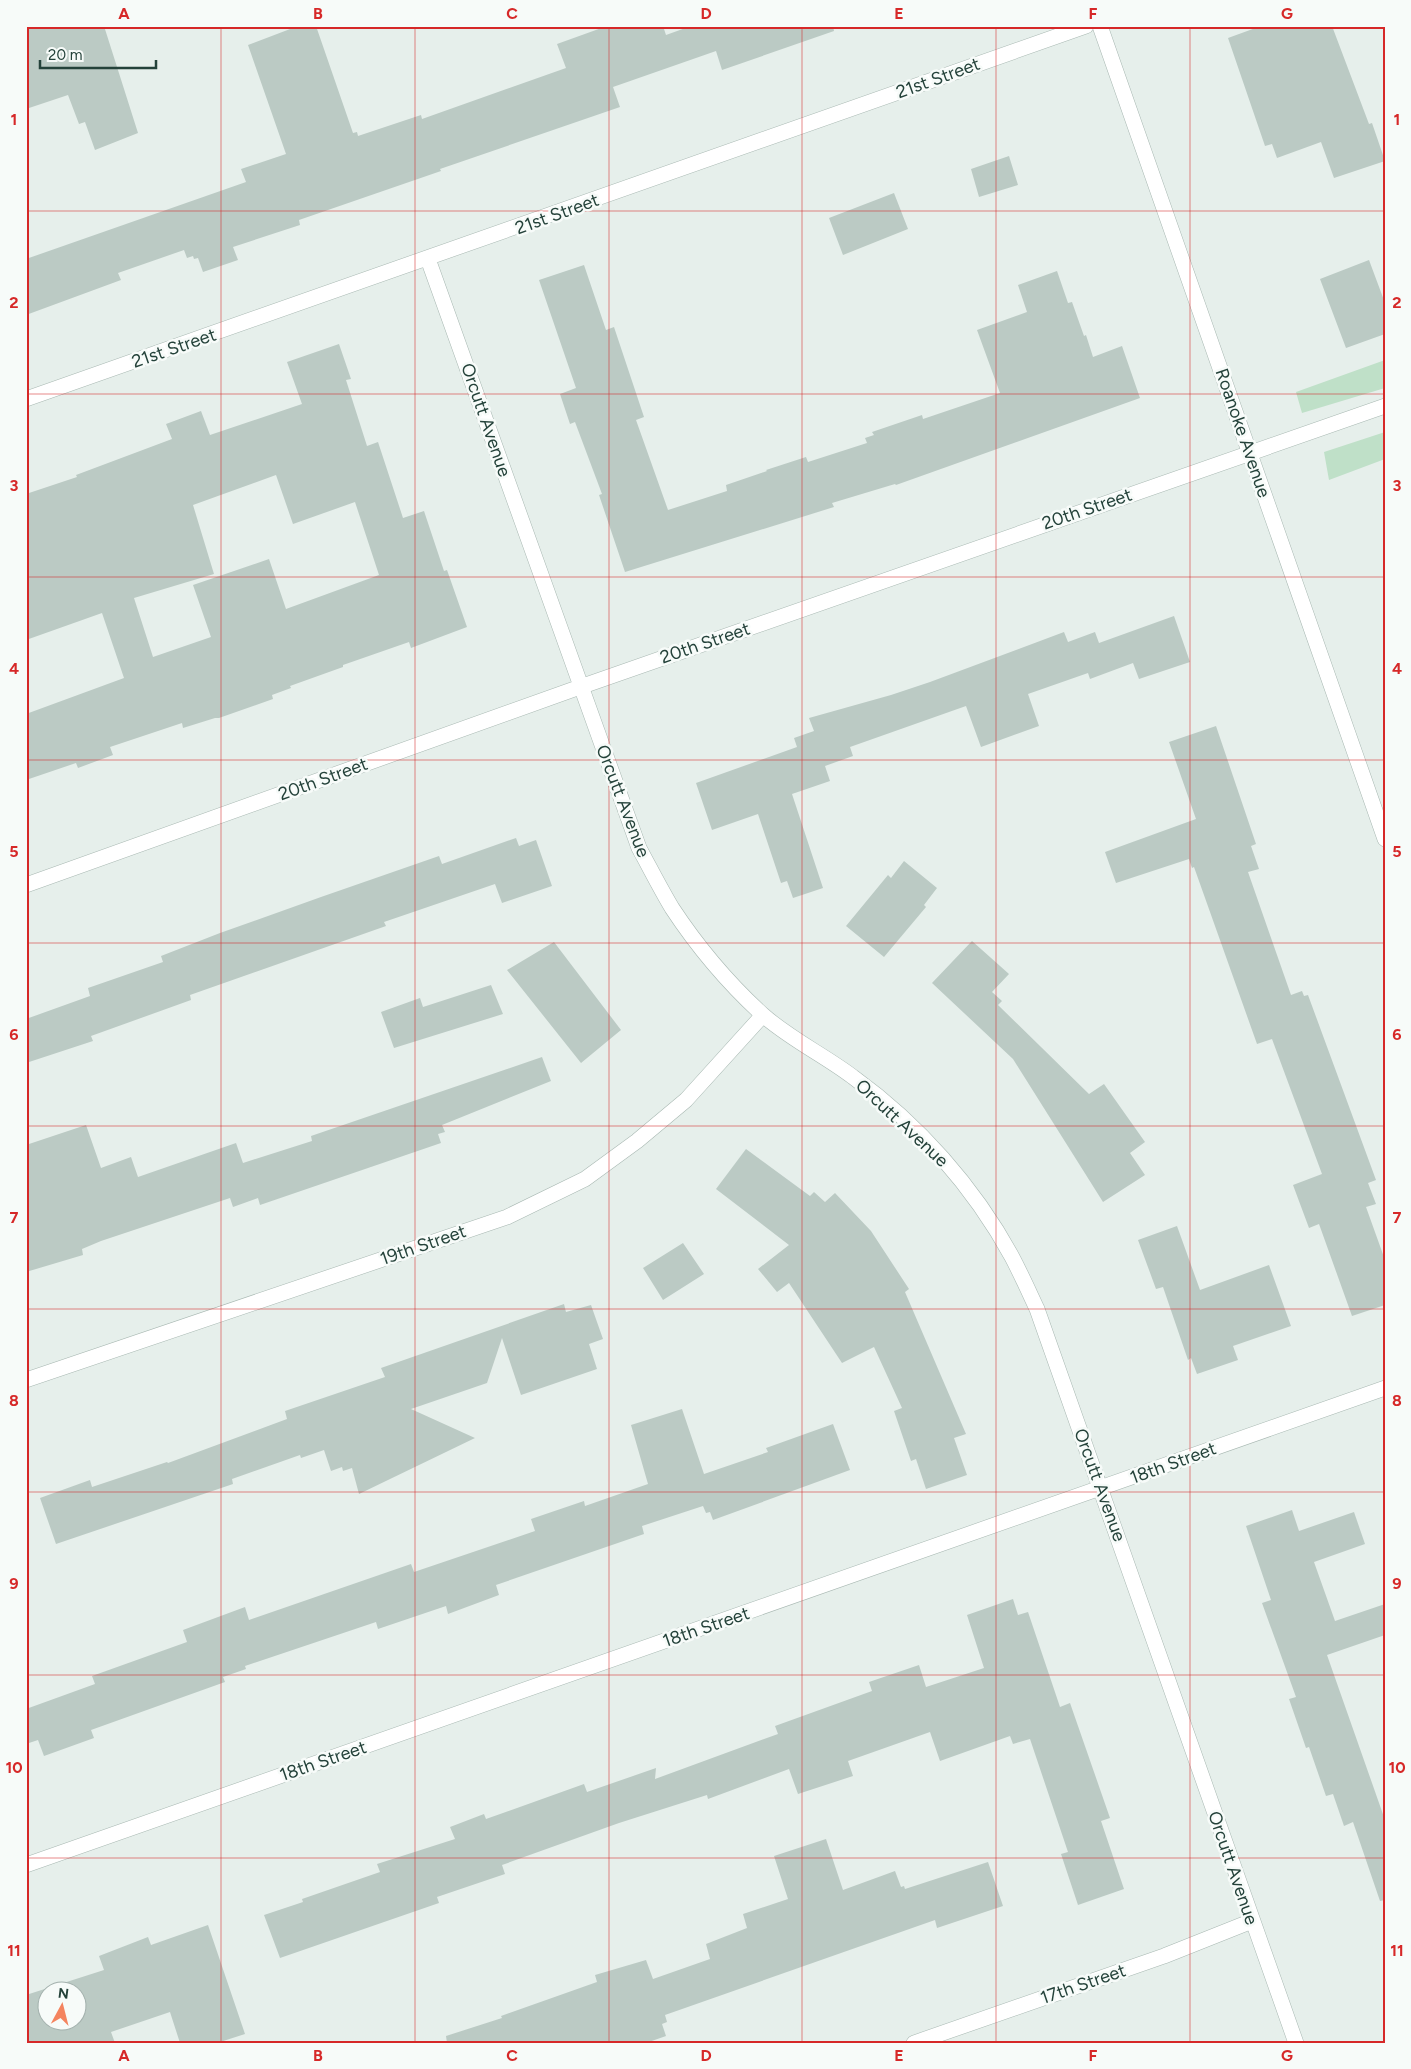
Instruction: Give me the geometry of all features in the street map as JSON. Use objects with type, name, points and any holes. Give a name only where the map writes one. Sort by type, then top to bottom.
[{"type":"street","name":"21st Street","points":[[26,399],[1086,26]]},
{"type":"street","name":"Roanoke Avenue","points":[[1100,26],[1385,839]]},
{"type":"street","name":"Orcutt Avenue","points":[[428,259],[639,848],[673,908],[714,964],[763,1015],[795,1039],[853,1076],[886,1103],[938,1153],[974,1197],[1012,1257],[1037,1308],[1296,2043]]},
{"type":"street","name":"20th Street","points":[[26,885],[580,687],[1385,406]]},
{"type":"street","name":"19th Street","points":[[26,1380],[507,1217],[585,1179],[638,1141],[686,1100],[763,1015]]},
{"type":"street","name":"18th Street","points":[[26,1865],[1385,1388]]},
{"type":"street","name":"17th Street","points":[[914,2043],[1164,1956],[1252,1921]]},
{"type":"green space","points":[[1385,360],[1385,388],[1302,413],[1296,392]]},
{"type":"green space","points":[[1385,432],[1385,459],[1329,480],[1324,452]]},
{"type":"building","points":[[26,26],[104,26],[138,133],[95,150],[85,122],[79,124],[68,95],[26,109]]},
{"type":"building","points":[[298,26],[316,26],[353,133],[357,132],[358,136],[421,115],[422,119],[566,68],[557,44],[607,26],[663,26],[666,35],[691,26],[833,26],[834,31],[722,70],[716,51],[613,87],[620,107],[299,220],[300,225],[233,247],[238,260],[203,272],[198,258],[194,259],[193,256],[187,258],[184,250],[118,273],[121,280],[26,315],[26,259],[246,182],[241,169],[286,154],[248,45]]},
{"type":"building","points":[[1261,26],[1332,26],[1369,124],[1372,123],[1385,161],[1334,178],[1321,142],[1277,158],[1272,144],[1265,146],[1228,38]]},
{"type":"building","points":[[1009,156],[1018,185],[979,197],[971,169]]},
{"type":"building","points":[[894,193],[908,229],[843,255],[829,218]]},
{"type":"building","points":[[1369,260],[1385,303],[1385,334],[1346,348],[1320,279]]},
{"type":"building","points":[[584,265],[606,330],[614,327],[644,417],[636,420],[668,510],[727,491],[726,485],[766,470],[806,457],[808,462],[867,443],[865,438],[874,435],[872,432],[922,415],[923,419],[1000,393],[977,330],[1027,312],[1018,285],[1057,271],[1068,303],[1072,302],[1093,357],[1122,346],[1140,398],[896,485],[832,503],[834,507],[625,572],[599,495],[602,494],[575,422],[570,424],[560,394],[576,388],[539,280]]},
{"type":"building","points":[[339,344],[351,379],[346,380],[367,446],[378,442],[403,518],[424,511],[444,571],[447,570],[467,627],[411,648],[409,642],[343,665],[343,667],[290,686],[291,688],[272,695],[273,699],[219,718],[183,728],[182,723],[110,747],[113,755],[78,768],[76,763],[26,780],[26,714],[124,678],[102,613],[26,640],[26,494],[77,477],[76,475],[172,439],[166,424],[201,411],[210,435],[302,404],[287,362]],"holes":[[[276,475],[293,524],[355,502],[379,575],[286,609],[269,559],[193,585],[211,637],[153,657],[134,598],[214,574],[193,505]]]},
{"type":"building","points":[[1174,616],[1190,662],[1139,679],[1133,663],[1090,679],[1088,673],[1028,694],[1039,726],[981,747],[966,706],[850,747],[853,756],[825,766],[830,781],[792,794],[823,888],[793,898],[787,881],[781,883],[758,814],[712,830],[696,783],[797,747],[794,738],[814,731],[809,718],[930,682],[1064,632],[1068,642],[1095,632],[1099,643]]},
{"type":"building","points":[[1216,726],[1256,844],[1251,846],[1259,869],[1248,872],[1291,995],[1302,991],[1304,996],[1308,995],[1376,1180],[1368,1183],[1376,1204],[1366,1207],[1385,1260],[1385,1305],[1352,1316],[1319,1224],[1309,1228],[1293,1185],[1322,1174],[1272,1039],[1257,1044],[1194,867],[1192,868],[1189,859],[1116,883],[1105,852],[1196,819],[1169,742]]},
{"type":"building","points":[[516,838],[519,846],[536,840],[552,886],[502,903],[495,884],[384,922],[386,926],[190,995],[191,1000],[91,1036],[93,1041],[26,1063],[26,1019],[90,996],[88,988],[163,962],[161,956],[321,897],[439,856],[442,864]]},
{"type":"building","points":[[904,861],[937,888],[924,905],[926,907],[884,957],[846,926],[888,875],[891,878]]},
{"type":"building","points":[[972,941],[1009,974],[992,992],[1002,1001],[998,1005],[1089,1094],[1104,1084],[1145,1142],[1130,1153],[1145,1175],[1103,1202],[1013,1059],[932,983]]},
{"type":"building","points":[[554,942],[621,1030],[581,1063],[507,970]]},
{"type":"building","points":[[491,985],[503,1014],[394,1048],[381,1012],[420,998],[423,1007]]},
{"type":"building","points":[[542,1057],[551,1081],[442,1125],[445,1132],[438,1134],[441,1143],[260,1205],[258,1198],[233,1207],[230,1198],[101,1241],[82,1249],[83,1255],[26,1272],[26,1145],[86,1125],[101,1168],[131,1157],[138,1177],[236,1143],[243,1163],[312,1141],[311,1136]]},
{"type":"building","points":[[746,1149],[810,1196],[814,1192],[825,1202],[835,1193],[871,1231],[909,1289],[905,1292],[966,1434],[954,1438],[967,1475],[926,1489],[916,1459],[911,1461],[894,1411],[902,1408],[874,1347],[842,1363],[789,1283],[777,1292],[758,1269],[789,1245],[716,1189]]},
{"type":"building","points":[[1177,1226],[1200,1290],[1269,1265],[1291,1326],[1233,1346],[1238,1360],[1197,1374],[1191,1358],[1188,1360],[1163,1287],[1156,1289],[1138,1240]]},
{"type":"building","points":[[683,1243],[704,1274],[663,1300],[643,1268]]},
{"type":"building","points":[[564,1304],[566,1312],[591,1305],[603,1339],[589,1344],[597,1369],[521,1395],[502,1338],[487,1383],[411,1409],[475,1438],[359,1494],[352,1468],[343,1471],[342,1467],[331,1471],[324,1450],[301,1458],[300,1455],[232,1479],[233,1484],[56,1544],[40,1498],[90,1480],[92,1487],[168,1463],[287,1419],[285,1411],[385,1377],[381,1368]]},
{"type":"building","points":[[682,1409],[704,1474],[768,1452],[766,1448],[833,1424],[850,1470],[713,1520],[710,1512],[706,1513],[703,1506],[642,1526],[644,1534],[496,1585],[499,1595],[448,1614],[446,1606],[378,1629],[376,1622],[245,1666],[246,1669],[223,1677],[225,1682],[91,1730],[94,1738],[44,1756],[38,1740],[26,1744],[26,1709],[95,1684],[92,1676],[187,1642],[183,1630],[245,1607],[249,1620],[411,1564],[414,1572],[535,1531],[531,1519],[584,1501],[585,1506],[648,1484],[631,1425]]},
{"type":"building","points":[[1292,1510],[1299,1531],[1354,1512],[1365,1544],[1314,1562],[1335,1621],[1385,1604],[1385,1635],[1327,1655],[1385,1820],[1385,1900],[1380,1901],[1353,1822],[1344,1826],[1333,1794],[1326,1796],[1309,1747],[1306,1748],[1289,1699],[1296,1697],[1262,1603],[1271,1600],[1246,1526]]},
{"type":"building","points":[[1013,1599],[1018,1615],[1028,1612],[1060,1707],[1070,1703],[1110,1818],[1101,1821],[1124,1889],[1078,1905],[1061,1854],[1068,1852],[1030,1739],[1013,1744],[1010,1736],[940,1761],[930,1732],[848,1761],[853,1776],[798,1794],[789,1769],[708,1799],[707,1795],[619,1823],[502,1865],[505,1874],[437,1897],[439,1903],[280,1958],[264,1915],[303,1902],[302,1899],[380,1872],[377,1864],[455,1839],[450,1827],[484,1814],[486,1819],[584,1784],[587,1792],[656,1768],[655,1779],[778,1734],[775,1726],[872,1691],[869,1682],[919,1665],[926,1687],[984,1668],[967,1615]]},
{"type":"building","points":[[826,1839],[843,1890],[895,1871],[901,1887],[904,1886],[905,1889],[988,1862],[1003,1906],[937,1928],[935,1920],[665,2015],[667,2022],[662,2024],[666,2036],[646,2043],[447,2043],[446,2036],[502,2018],[501,2016],[597,1982],[595,1975],[646,1960],[653,1979],[710,1959],[706,1944],[747,1928],[743,1914],[788,1899],[774,1856]]},
{"type":"building","points":[[208,1925],[245,2034],[217,2043],[180,2043],[170,2012],[111,2032],[115,2043],[26,2043],[26,1995],[38,1991],[38,2032],[88,2032],[88,1982],[67,1982],[104,1970],[99,1956],[148,1937],[151,1945]]}]
